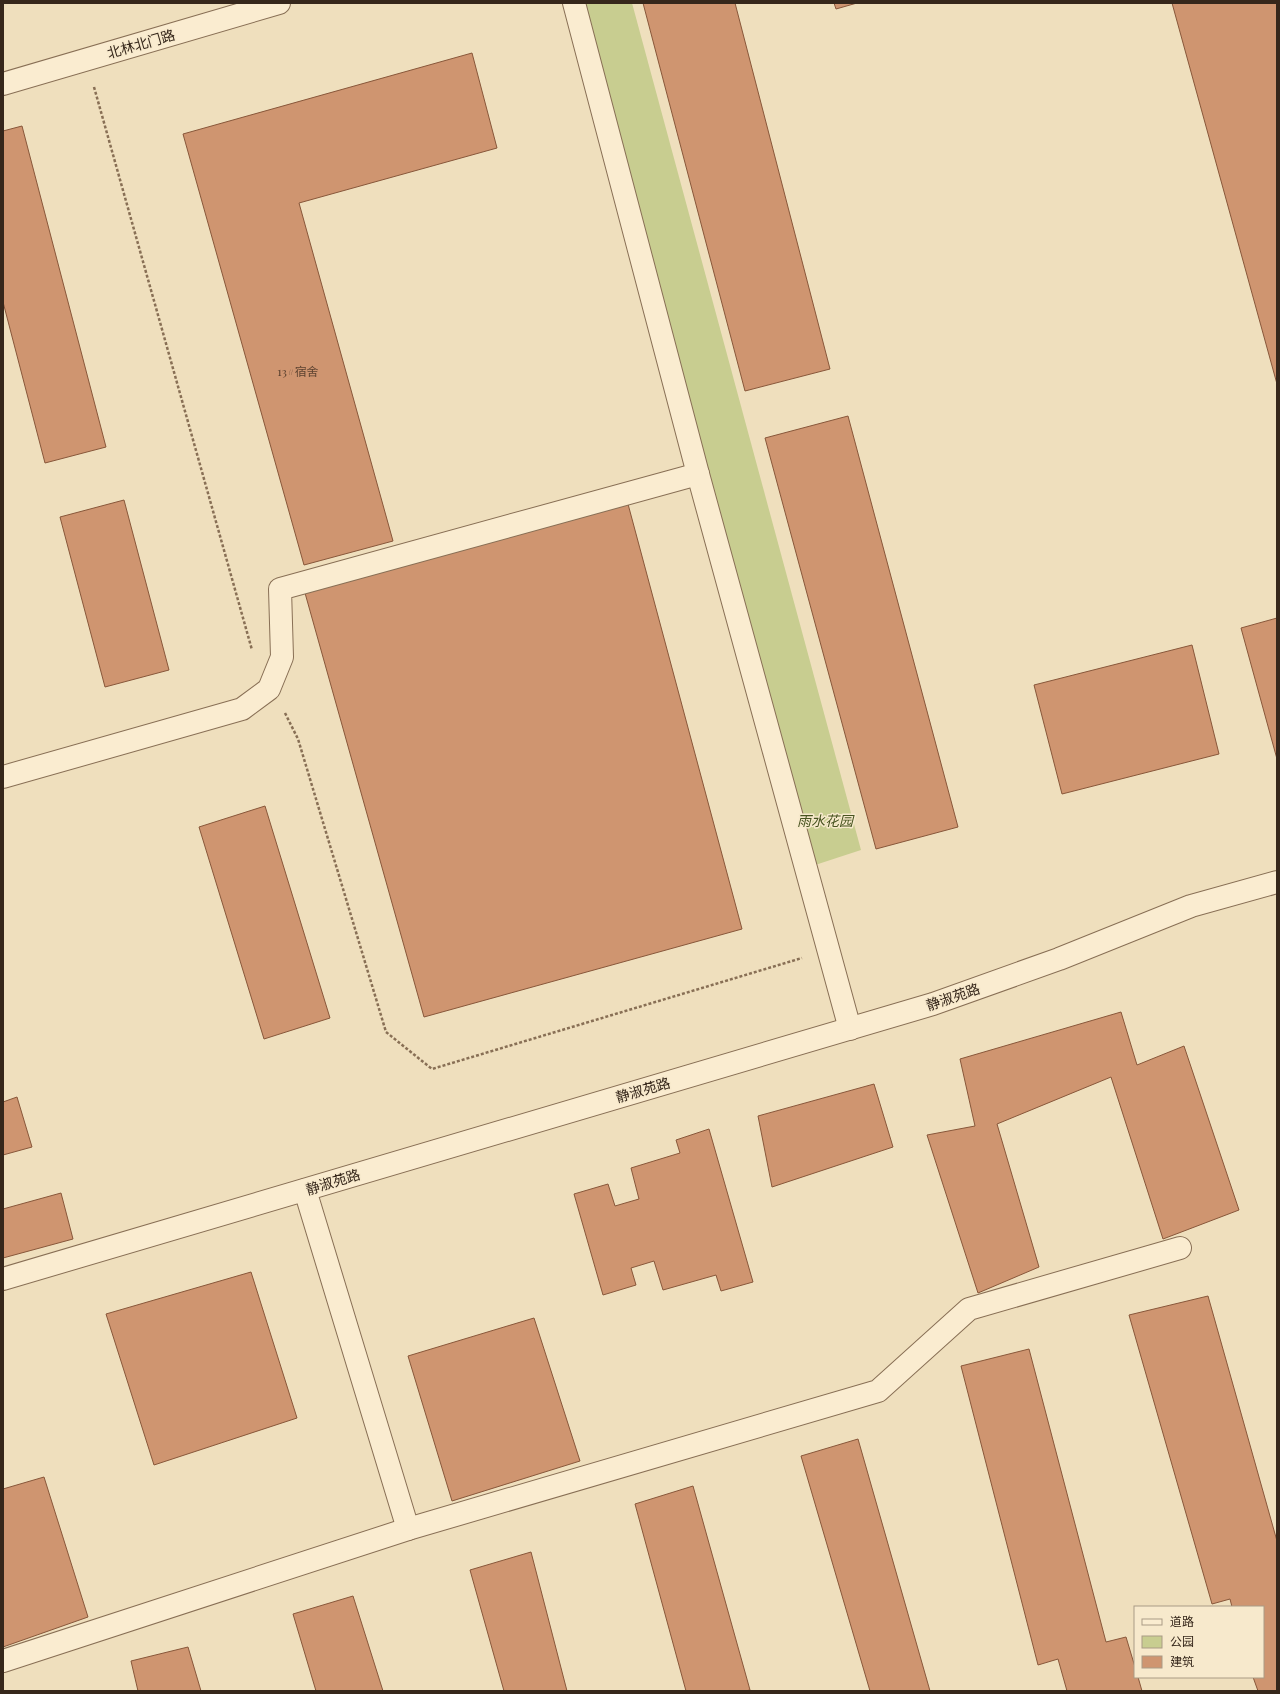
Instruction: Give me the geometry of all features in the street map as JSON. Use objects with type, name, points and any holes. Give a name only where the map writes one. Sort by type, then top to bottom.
[{"type":"street","name":"北林北门路","points":[[3,84],[279,3]]},
{"type":"street","points":[[574,3],[698,474],[830,949],[850,1029]]},
{"type":"street","points":[[3,777],[242,709],[269,690],[282,657],[280,588],[698,474]]},
{"type":"street","name":"静淑苑路","points":[[3,1279],[850,1029],[955,996],[1059,959],[1191,906],[1277,882]]},
{"type":"street","points":[[305,1190],[408,1529]]},
{"type":"street","points":[[3,1661],[408,1529],[878,1391],[969,1309],[1180,1248]]},
{"type":"path","points":[[86,60],[257,667],[269,690],[285,713],[298,739],[386,1032],[432,1070],[830,949]]},
{"type":"green space","name":"雨水花园","points":[[584,3],[632,3],[861,850],[809,867]]},
{"type":"building","points":[[643,3],[735,3],[830,369],[745,391]]},
{"type":"building","points":[[834,3],[857,3],[836,9]]},
{"type":"building","points":[[1172,3],[1277,3],[1277,384]]},
{"type":"building","points":[[472,53],[497,148],[299,203],[393,541],[304,565],[183,134]]},
{"type":"building","points":[[22,126],[106,447],[45,463],[3,302],[3,131]]},
{"type":"building","points":[[848,416],[958,827],[876,849],[765,438]]},
{"type":"building","points":[[124,500],[169,670],[105,687],[60,517]]},
{"type":"building","points":[[628,504],[742,929],[424,1017],[305,593]]},
{"type":"building","points":[[1277,618],[1277,759],[1241,628]]},
{"type":"building","points":[[1192,645],[1219,754],[1062,794],[1034,685]]},
{"type":"building","points":[[265,806],[330,1018],[264,1039],[199,827]]},
{"type":"building","points":[[1121,1012],[1137,1065],[1184,1046],[1239,1210],[1163,1239],[1111,1077],[997,1124],[1039,1267],[978,1293],[927,1135],[975,1126],[960,1059]]},
{"type":"building","points":[[874,1084],[893,1147],[772,1187],[758,1116]]},
{"type":"building","points":[[17,1097],[32,1147],[3,1155],[3,1102]]},
{"type":"building","points":[[709,1129],[753,1282],[721,1291],[716,1275],[663,1290],[654,1261],[631,1268],[636,1285],[603,1295],[574,1194],[608,1184],[615,1206],[639,1199],[631,1168],[680,1153],[676,1140]]},
{"type":"building","points":[[61,1193],[73,1239],[3,1258],[3,1209]]},
{"type":"building","points":[[251,1272],[297,1418],[154,1465],[106,1314]]},
{"type":"building","points":[[1208,1296],[1277,1541],[1277,1691],[1258,1691],[1253,1678],[1264,1678],[1264,1606],[1232,1606],[1230,1599],[1212,1604],[1129,1315]]},
{"type":"building","points":[[534,1318],[580,1461],[452,1501],[408,1356]]},
{"type":"building","points":[[1029,1349],[1106,1642],[1126,1637],[1134,1664],[1134,1678],[1138,1678],[1142,1691],[1067,1691],[1058,1659],[1038,1665],[961,1366]]},
{"type":"building","points":[[858,1439],[930,1691],[870,1691],[801,1456]]},
{"type":"building","points":[[44,1477],[88,1617],[3,1647],[3,1489]]},
{"type":"building","points":[[693,1486],[750,1690],[686,1691],[635,1504]]},
{"type":"building","points":[[531,1552],[567,1691],[504,1691],[470,1570]]},
{"type":"building","points":[[353,1596],[383,1691],[316,1691],[293,1614]]},
{"type":"building","points":[[188,1647],[201,1691],[138,1691],[131,1661]]}]
